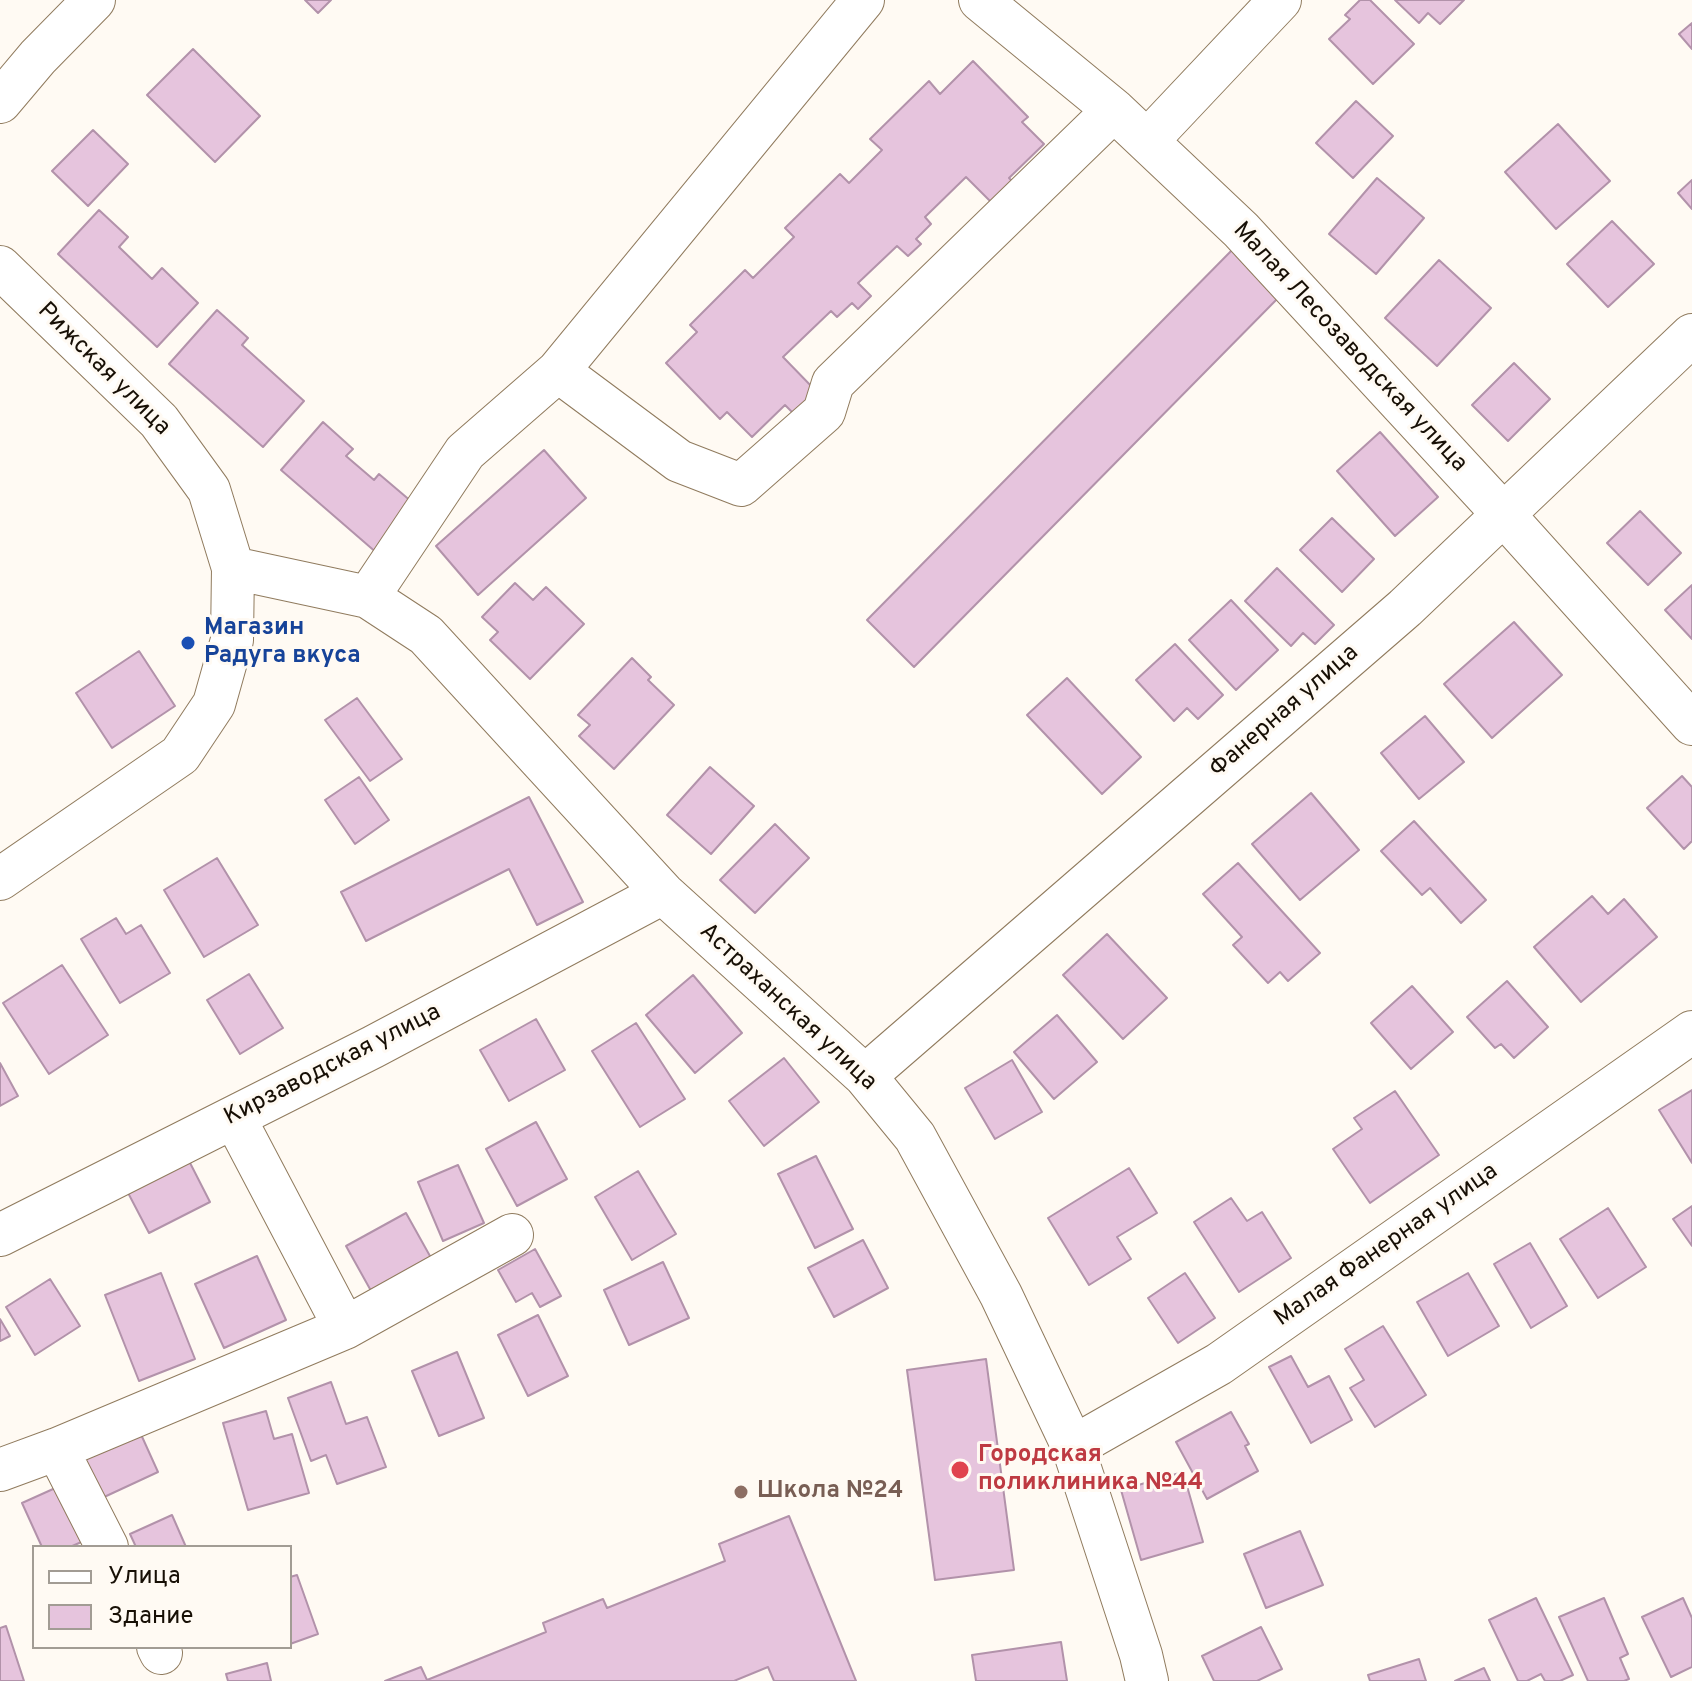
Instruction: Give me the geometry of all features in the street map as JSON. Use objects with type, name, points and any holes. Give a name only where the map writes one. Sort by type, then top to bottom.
[{"type":"street","points":[[0,102],[38,57],[94,0]]},
{"type":"street","points":[[368,597],[465,452],[558,371],[863,0]]},
{"type":"street","name":"Малая Лесозаводская улица","points":[[980,0],[1114,110],[1241,230],[1692,724]]},
{"type":"street","points":[[1147,141],[1280,0]]},
{"type":"street","points":[[558,371],[679,461],[741,485],[824,412],[833,383],[1114,110]]},
{"type":"street","name":"Рижская улица","points":[[0,267],[159,421],[209,490],[233,568],[232,640],[214,704],[180,755],[0,879]]},
{"type":"street","name":"Фанерная улица","points":[[865,1076],[1405,608],[1692,335]]},
{"type":"street","name":"Астраханская улица","points":[[233,568],[368,597],[426,635],[663,893],[865,1076],[915,1137],[1001,1295],[1073,1447],[1147,1681]]},
{"type":"street","name":"Кирзаводская улица","points":[[0,1235],[373,1047],[663,893]]},
{"type":"street","name":"Малая Фанерная улица","points":[[1073,1447],[1219,1364],[1692,1032]]},
{"type":"street","points":[[234,1117],[345,1328]]},
{"type":"street","points":[[0,1470],[345,1328],[512,1235]]},
{"type":"street","points":[[57,1449],[106,1545]]},
{"type":"building","points":[[305,0],[331,0],[318,13]]},
{"type":"building","points":[[1360,0],[1370,0],[1414,44],[1373,84],[1329,39],[1350,19],[1345,15]]},
{"type":"building","points":[[1395,0],[1464,0],[1440,24],[1428,13],[1419,23]]},
{"type":"building","points":[[1692,23],[1692,49],[1679,34]]},
{"type":"building","points":[[193,49],[260,116],[215,162],[147,95]]},
{"type":"building","points":[[973,61],[1028,117],[1022,122],[1044,144],[1009,178],[1018,187],[997,208],[966,177],[925,217],[931,224],[916,239],[921,244],[908,256],[897,246],[858,283],[871,296],[858,309],[852,303],[837,317],[831,311],[783,357],[816,391],[793,413],[785,405],[752,437],[727,412],[720,419],[666,363],[697,332],[690,325],[745,270],[753,278],[794,237],[785,228],[840,174],[849,183],[882,150],[870,139],[929,81],[940,94]]},
{"type":"building","points":[[1356,101],[1393,136],[1353,178],[1316,143]]},
{"type":"building","points":[[1558,124],[1610,181],[1556,229],[1505,172]]},
{"type":"building","points":[[93,130],[128,164],[88,206],[52,171]]},
{"type":"building","points":[[1377,178],[1424,218],[1376,274],[1329,234]]},
{"type":"building","points":[[1692,180],[1692,209],[1678,193]]},
{"type":"building","points":[[99,210],[128,237],[119,247],[152,279],[162,268],[198,303],[157,347],[58,254]]},
{"type":"building","points":[[1612,221],[1654,264],[1608,307],[1567,264]]},
{"type":"building","points":[[1236,246],[1283,293],[914,667],[867,620]]},
{"type":"building","points":[[1439,260],[1491,308],[1437,366],[1385,318]]},
{"type":"building","points":[[217,310],[248,338],[242,345],[304,401],[263,447],[169,364]]},
{"type":"building","points":[[1514,363],[1550,399],[1508,441],[1472,405]]},
{"type":"building","points":[[323,422],[353,449],[346,456],[374,480],[379,474],[419,508],[378,554],[281,470]]},
{"type":"building","points":[[1380,432],[1438,497],[1395,536],[1337,471]]},
{"type":"building","points":[[544,450],[586,498],[478,595],[436,546]]},
{"type":"building","points":[[1640,511],[1681,553],[1648,585],[1607,543]]},
{"type":"building","points":[[1332,518],[1374,559],[1342,592],[1300,550]]},
{"type":"building","points":[[1277,568],[1334,625],[1315,644],[1303,633],[1291,646],[1245,601]]},
{"type":"building","points":[[515,583],[533,600],[546,587],[584,624],[530,679],[490,640],[498,632],[482,617]]},
{"type":"building","points":[[1692,585],[1692,639],[1665,610]]},
{"type":"building","points":[[1231,600],[1278,650],[1236,690],[1189,640]]},
{"type":"building","points":[[1514,622],[1562,675],[1492,738],[1444,684]]},
{"type":"building","points":[[1175,644],[1223,695],[1198,719],[1187,708],[1174,721],[1136,680]]},
{"type":"building","points":[[139,651],[175,706],[112,748],[76,693]]},
{"type":"building","points":[[632,658],[651,677],[648,680],[674,705],[614,769],[579,736],[590,725],[578,715]]},
{"type":"building","points":[[1067,678],[1141,757],[1102,794],[1027,715]]},
{"type":"building","points":[[357,698],[402,759],[370,781],[325,720]]},
{"type":"building","points":[[1425,716],[1464,762],[1419,799],[1381,753]]},
{"type":"building","points":[[710,767],[754,806],[711,854],[667,815]]},
{"type":"building","points":[[1682,776],[1692,787],[1692,841],[1684,849],[1647,808]]},
{"type":"building","points":[[359,777],[389,820],[355,844],[325,800]]},
{"type":"building","points":[[1311,793],[1359,850],[1300,900],[1252,844]]},
{"type":"building","points":[[529,797],[583,902],[537,925],[509,869],[366,941],[341,892]]},
{"type":"building","points":[[1414,821],[1486,900],[1461,923],[1430,888],[1422,895],[1381,851]]},
{"type":"building","points":[[775,824],[809,858],[755,913],[720,880]]},
{"type":"building","points":[[217,858],[258,925],[204,957],[164,890]]},
{"type":"building","points":[[1238,863],[1320,953],[1288,981],[1280,972],[1268,983],[1233,945],[1242,937],[1203,894]]},
{"type":"building","points":[[1592,896],[1608,914],[1624,899],[1657,937],[1581,1002],[1534,947]]},
{"type":"building","points":[[116,918],[126,934],[141,925],[170,973],[120,1003],[81,939]]},
{"type":"building","points":[[1107,934],[1167,998],[1123,1039],[1063,975]]},
{"type":"building","points":[[62,965],[108,1035],[49,1074],[3,1003]]},
{"type":"building","points":[[249,974],[283,1028],[240,1054],[207,1000]]},
{"type":"building","points":[[693,975],[742,1033],[695,1073],[646,1015]]},
{"type":"building","points":[[1507,981],[1548,1027],[1514,1058],[1501,1044],[1495,1048],[1467,1017]]},
{"type":"building","points":[[1412,986],[1453,1032],[1411,1069],[1371,1023]]},
{"type":"building","points":[[1057,1015],[1097,1062],[1054,1099],[1014,1052]]},
{"type":"building","points":[[536,1019],[565,1070],[509,1101],[480,1050]]},
{"type":"building","points":[[636,1023],[685,1099],[640,1127],[592,1051]]},
{"type":"building","points":[[784,1058],[819,1102],[764,1146],[729,1101]]},
{"type":"building","points":[[1012,1060],[1042,1112],[995,1139],[965,1088]]},
{"type":"building","points":[[0,1063],[18,1096],[0,1106]]},
{"type":"building","points":[[1692,1090],[1692,1163],[1659,1110]]},
{"type":"building","points":[[1395,1091],[1439,1155],[1370,1203],[1333,1149],[1362,1129],[1354,1118]]},
{"type":"building","points":[[536,1122],[567,1179],[517,1206],[486,1149]]},
{"type":"building","points":[[816,1156],[853,1229],[815,1248],[778,1174]]},
{"type":"building","points":[[187,1157],[210,1202],[149,1233],[126,1189]]},
{"type":"building","points":[[458,1165],[484,1223],[443,1241],[418,1182]]},
{"type":"building","points":[[1129,1168],[1157,1213],[1117,1237],[1131,1259],[1089,1285],[1048,1218]]},
{"type":"building","points":[[638,1171],[676,1234],[632,1260],[595,1197]]},
{"type":"building","points":[[1231,1198],[1247,1221],[1262,1212],[1291,1258],[1239,1292],[1194,1222]]},
{"type":"building","points":[[1692,1206],[1692,1246],[1673,1219]]},
{"type":"building","points":[[1608,1208],[1646,1267],[1598,1298],[1560,1239]]},
{"type":"building","points":[[406,1213],[435,1265],[375,1298],[346,1246]]},
{"type":"building","points":[[863,1240],[888,1288],[834,1317],[808,1268]]},
{"type":"building","points":[[1530,1243],[1567,1306],[1531,1328],[1494,1264]]},
{"type":"building","points":[[535,1249],[561,1296],[540,1307],[532,1293],[516,1302],[498,1270]]},
{"type":"building","points":[[257,1256],[286,1320],[224,1348],[195,1284]]},
{"type":"building","points":[[663,1262],[689,1318],[629,1345],[604,1290]]},
{"type":"building","points":[[161,1273],[195,1359],[139,1381],[105,1295]]},
{"type":"building","points":[[1185,1273],[1215,1318],[1178,1343],[1148,1298]]},
{"type":"building","points":[[1468,1273],[1499,1326],[1448,1356],[1417,1302]]},
{"type":"building","points":[[50,1279],[80,1326],[35,1355],[6,1307]]},
{"type":"building","points":[[538,1315],[568,1376],[528,1396],[498,1335]]},
{"type":"building","points":[[0,1319],[10,1336],[0,1341]]},
{"type":"building","points":[[1383,1326],[1426,1395],[1375,1427],[1350,1388],[1364,1380],[1345,1349]]},
{"type":"building","points":[[457,1352],[484,1418],[439,1436],[412,1371]]},
{"type":"building","points":[[1291,1356],[1308,1387],[1329,1376],[1352,1420],[1311,1443],[1269,1367]]},
{"type":"building","name":"Городская поликлиника №44","points":[[986,1359],[1014,1570],[935,1580],[907,1370]]},
{"type":"building","points":[[331,1382],[346,1424],[367,1417],[386,1467],[337,1484],[326,1455],[311,1461],[288,1398]]},
{"type":"building","points":[[266,1411],[274,1439],[292,1434],[309,1493],[248,1510],[223,1423]]},
{"type":"building","points":[[1231,1412],[1249,1444],[1245,1446],[1258,1471],[1207,1499],[1176,1442]]},
{"type":"building","points":[[139,1430],[158,1472],[102,1498],[82,1455]]},
{"type":"building","points":[[1183,1472],[1203,1542],[1141,1560],[1121,1490]]},
{"type":"building","points":[[62,1485],[86,1540],[75,1545],[41,1545],[22,1503]]},
{"type":"building","points":[[172,1515],[185,1545],[135,1545],[130,1534]]},
{"type":"building","points":[[789,1516],[856,1681],[774,1681],[768,1667],[734,1681],[385,1681],[421,1667],[427,1680],[546,1632],[543,1623],[603,1599],[607,1608],[725,1561],[719,1544]]},
{"type":"building","points":[[1300,1531],[1323,1585],[1266,1608],[1244,1554]]},
{"type":"building","points":[[297,1575],[318,1634],[292,1643],[292,1576]]},
{"type":"building","points":[[1536,1598],[1573,1675],[1560,1681],[1545,1681],[1541,1674],[1527,1681],[1518,1681],[1489,1620]]},
{"type":"building","points":[[1604,1598],[1628,1654],[1620,1658],[1629,1679],[1624,1681],[1588,1681],[1559,1617]]},
{"type":"building","points":[[1683,1598],[1692,1618],[1692,1667],[1671,1677],[1642,1617]]},
{"type":"building","points":[[6,1626],[24,1681],[0,1681],[0,1628]]},
{"type":"building","points":[[1261,1627],[1282,1669],[1257,1681],[1214,1681],[1202,1656]]},
{"type":"building","points":[[1061,1642],[1067,1681],[976,1681],[972,1655]]},
{"type":"building","points":[[1419,1659],[1426,1681],[1370,1681],[1368,1675]]},
{"type":"building","points":[[267,1663],[271,1681],[228,1681],[226,1674]]},
{"type":"building","points":[[1484,1668],[1490,1681],[1455,1681]]},
{"type":"place","name":"Магазин Радуга вкуса","points":[[188,643]]},
{"type":"place","name":"Городская поликлиника №44","points":[[960,1470]]},
{"type":"place","name":"Школа №24","points":[[741,1492]]}]
